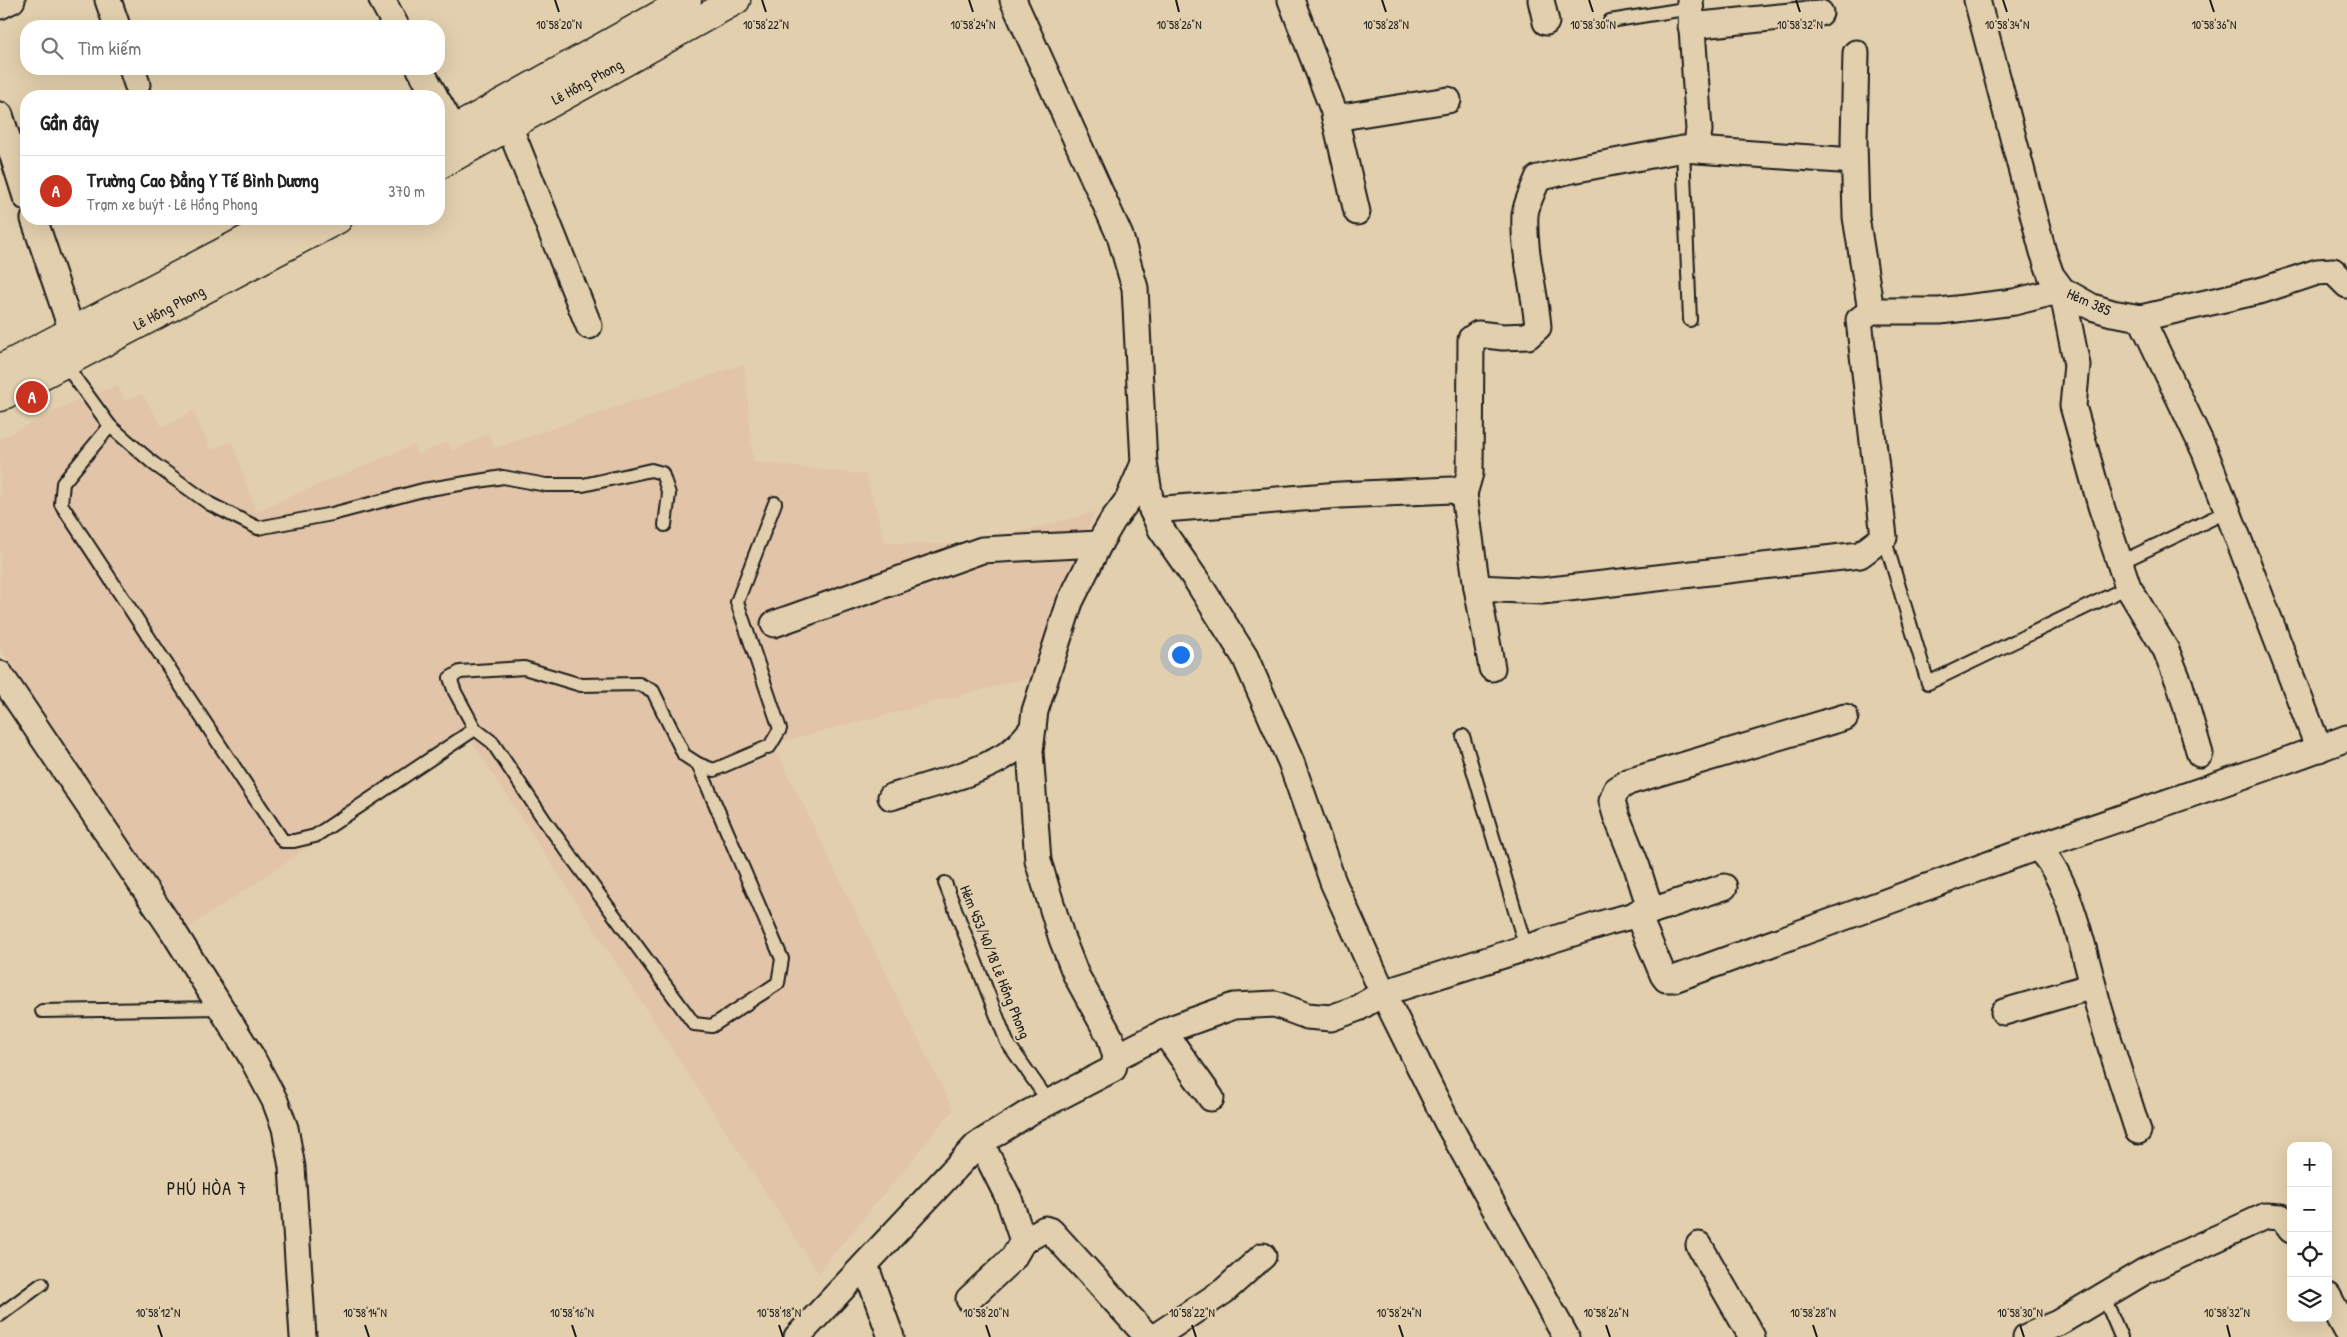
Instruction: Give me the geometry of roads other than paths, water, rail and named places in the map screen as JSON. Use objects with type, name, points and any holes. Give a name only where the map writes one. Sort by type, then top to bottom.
[{"type":"street","points":[[0,6],[12,0]]},
{"type":"street","points":[[108,0],[116,20]]},
{"type":"street","points":[[382,0],[393,20]]},
{"type":"street","name":"Lê Hồng Phong","points":[[445,153],[452,140],[687,0]]},
{"type":"street","name":"Lê Hồng Phong","points":[[452,140],[510,126],[736,0]]},
{"type":"street","points":[[1013,0],[1120,236],[1129,265],[1136,299],[1144,463],[1152,510],[1161,529],[1197,581],[1245,657],[1291,762],[1333,882],[1383,993],[1447,1122],[1566,1337]]},
{"type":"street","points":[[1291,0],[1335,118],[1357,212]]},
{"type":"street","name":"Hẻm 385","points":[[1977,0],[2043,252],[2051,275],[2062,290],[2092,307],[2141,318],[2263,290],[2317,272],[2342,274]]},
{"type":"street","points":[[1689,149],[1699,130],[1691,11],[1820,13]]},
{"type":"street","points":[[1856,53],[1854,161],[1856,216],[1871,311]]},
{"type":"street","points":[[423,75],[432,90]]},
{"type":"street","points":[[1335,118],[1448,100]]},
{"type":"street","points":[[0,115],[20,178]]},
{"type":"street","points":[[445,120],[452,140]]},
{"type":"street","points":[[510,126],[589,326]]},
{"type":"street","points":[[1492,668],[1477,588],[1464,494],[1470,473],[1471,339],[1478,334],[1503,337],[1528,336],[1538,327],[1536,296],[1526,244],[1525,213],[1538,178],[1689,149],[1854,161]]},
{"type":"street","points":[[36,225],[72,331]]},
{"type":"street","name":"Lê Hồng Phong","points":[[0,368],[275,225]]},
{"type":"street","name":"Lê Hồng Phong","points":[[0,396],[327,225]]},
{"type":"street","points":[[1477,588],[1542,590],[1860,555],[1884,537],[1859,320],[1871,311],[1940,311],[2014,302],[2062,290],[2077,365],[2073,406],[2118,563],[2128,587],[2166,650],[2180,685],[2200,754]]},
{"type":"street","points":[[2141,318],[2205,452],[2319,749]]},
{"type":"street","points":[[806,1333],[864,1266],[955,1167],[981,1143],[1050,1102],[1114,1069],[1116,1057],[1110,1037],[1076,974],[1062,939],[1038,861],[1030,751],[1035,711],[1064,618],[1099,544],[1113,520],[1128,500],[1144,463]]},
{"type":"street","points":[[1152,510],[1368,494],[1452,490],[1464,494]]},
{"type":"street","points":[[774,624],[982,550],[1099,544]]},
{"type":"street","points":[[0,674],[173,931],[264,1079],[285,1128],[292,1167],[303,1337]]},
{"type":"street","points":[[1845,717],[1628,782],[1616,790],[1612,801],[1616,816],[1637,867],[1644,912],[1663,975],[1666,979],[1674,979],[2037,847],[2347,738]]},
{"type":"street","points":[[891,797],[985,766],[1004,757],[1019,745],[1033,728]]},
{"type":"street","points":[[2037,847],[2048,857],[2072,912],[2138,1131]]},
{"type":"street","points":[[1116,1057],[1164,1032],[1234,1006],[1275,1004],[1306,1016],[1330,1018],[1358,1008],[1383,993],[1724,887]]},
{"type":"street","points":[[2004,1012],[2093,986]]},
{"type":"street","points":[[1164,1032],[1211,1098]]},
{"type":"street","points":[[981,1143],[1009,1199],[1023,1241]]},
{"type":"street","points":[[2026,1337],[2058,1323],[2146,1271],[2266,1216],[2281,1217],[2287,1225]]},
{"type":"street","points":[[969,1299],[1013,1258],[1023,1241],[1045,1229],[1051,1231],[1148,1337]]},
{"type":"street","points":[[1698,1245],[1752,1337]]},
{"type":"street","points":[[1155,1337],[1224,1291],[1263,1256]]},
{"type":"street","points":[[864,1266],[892,1337]]},
{"type":"street","points":[[2332,1302],[2345,1323]]},
{"type":"lane","points":[[1610,21],[1691,11]]},
{"type":"lane","points":[[1689,149],[1690,320]]},
{"type":"lane","points":[[64,363],[110,426],[154,464],[210,504],[258,528],[332,514],[423,490],[503,477],[546,484],[583,485],[651,470],[662,473],[669,494],[665,525]]},
{"type":"lane","points":[[110,426],[63,483],[61,504],[282,841],[294,841],[315,836],[475,730]]},
{"type":"lane","points":[[698,764],[782,959],[778,983],[712,1026],[694,1024],[545,821],[492,742],[475,730],[455,692],[450,678],[460,672],[524,668],[581,685],[639,684],[653,691],[684,754],[698,764],[714,770],[770,746],[780,729],[737,602],[775,503]]},
{"type":"lane","points":[[2118,563],[2228,511]]},
{"type":"lane","points":[[1884,537],[1928,683],[2128,587]]},
{"type":"lane","points":[[1464,736],[1526,948]]},
{"type":"lane","name":"Hẻm 453/40/18 Lê Hồng Phong","points":[[945,883],[1007,1042],[1050,1102]]},
{"type":"lane","points":[[42,1011],[220,1008]]},
{"type":"lane","points":[[0,1315],[42,1284]]},
{"type":"lane","points":[[2104,1297],[2121,1337]]},
{"type":"place","name":"Trường Cao Đẳng Y Tế Bình Dương","points":[[32,397]]},
{"type":"district","name":"PHÚ HÒA 7","points":[[207,1189]]}]
